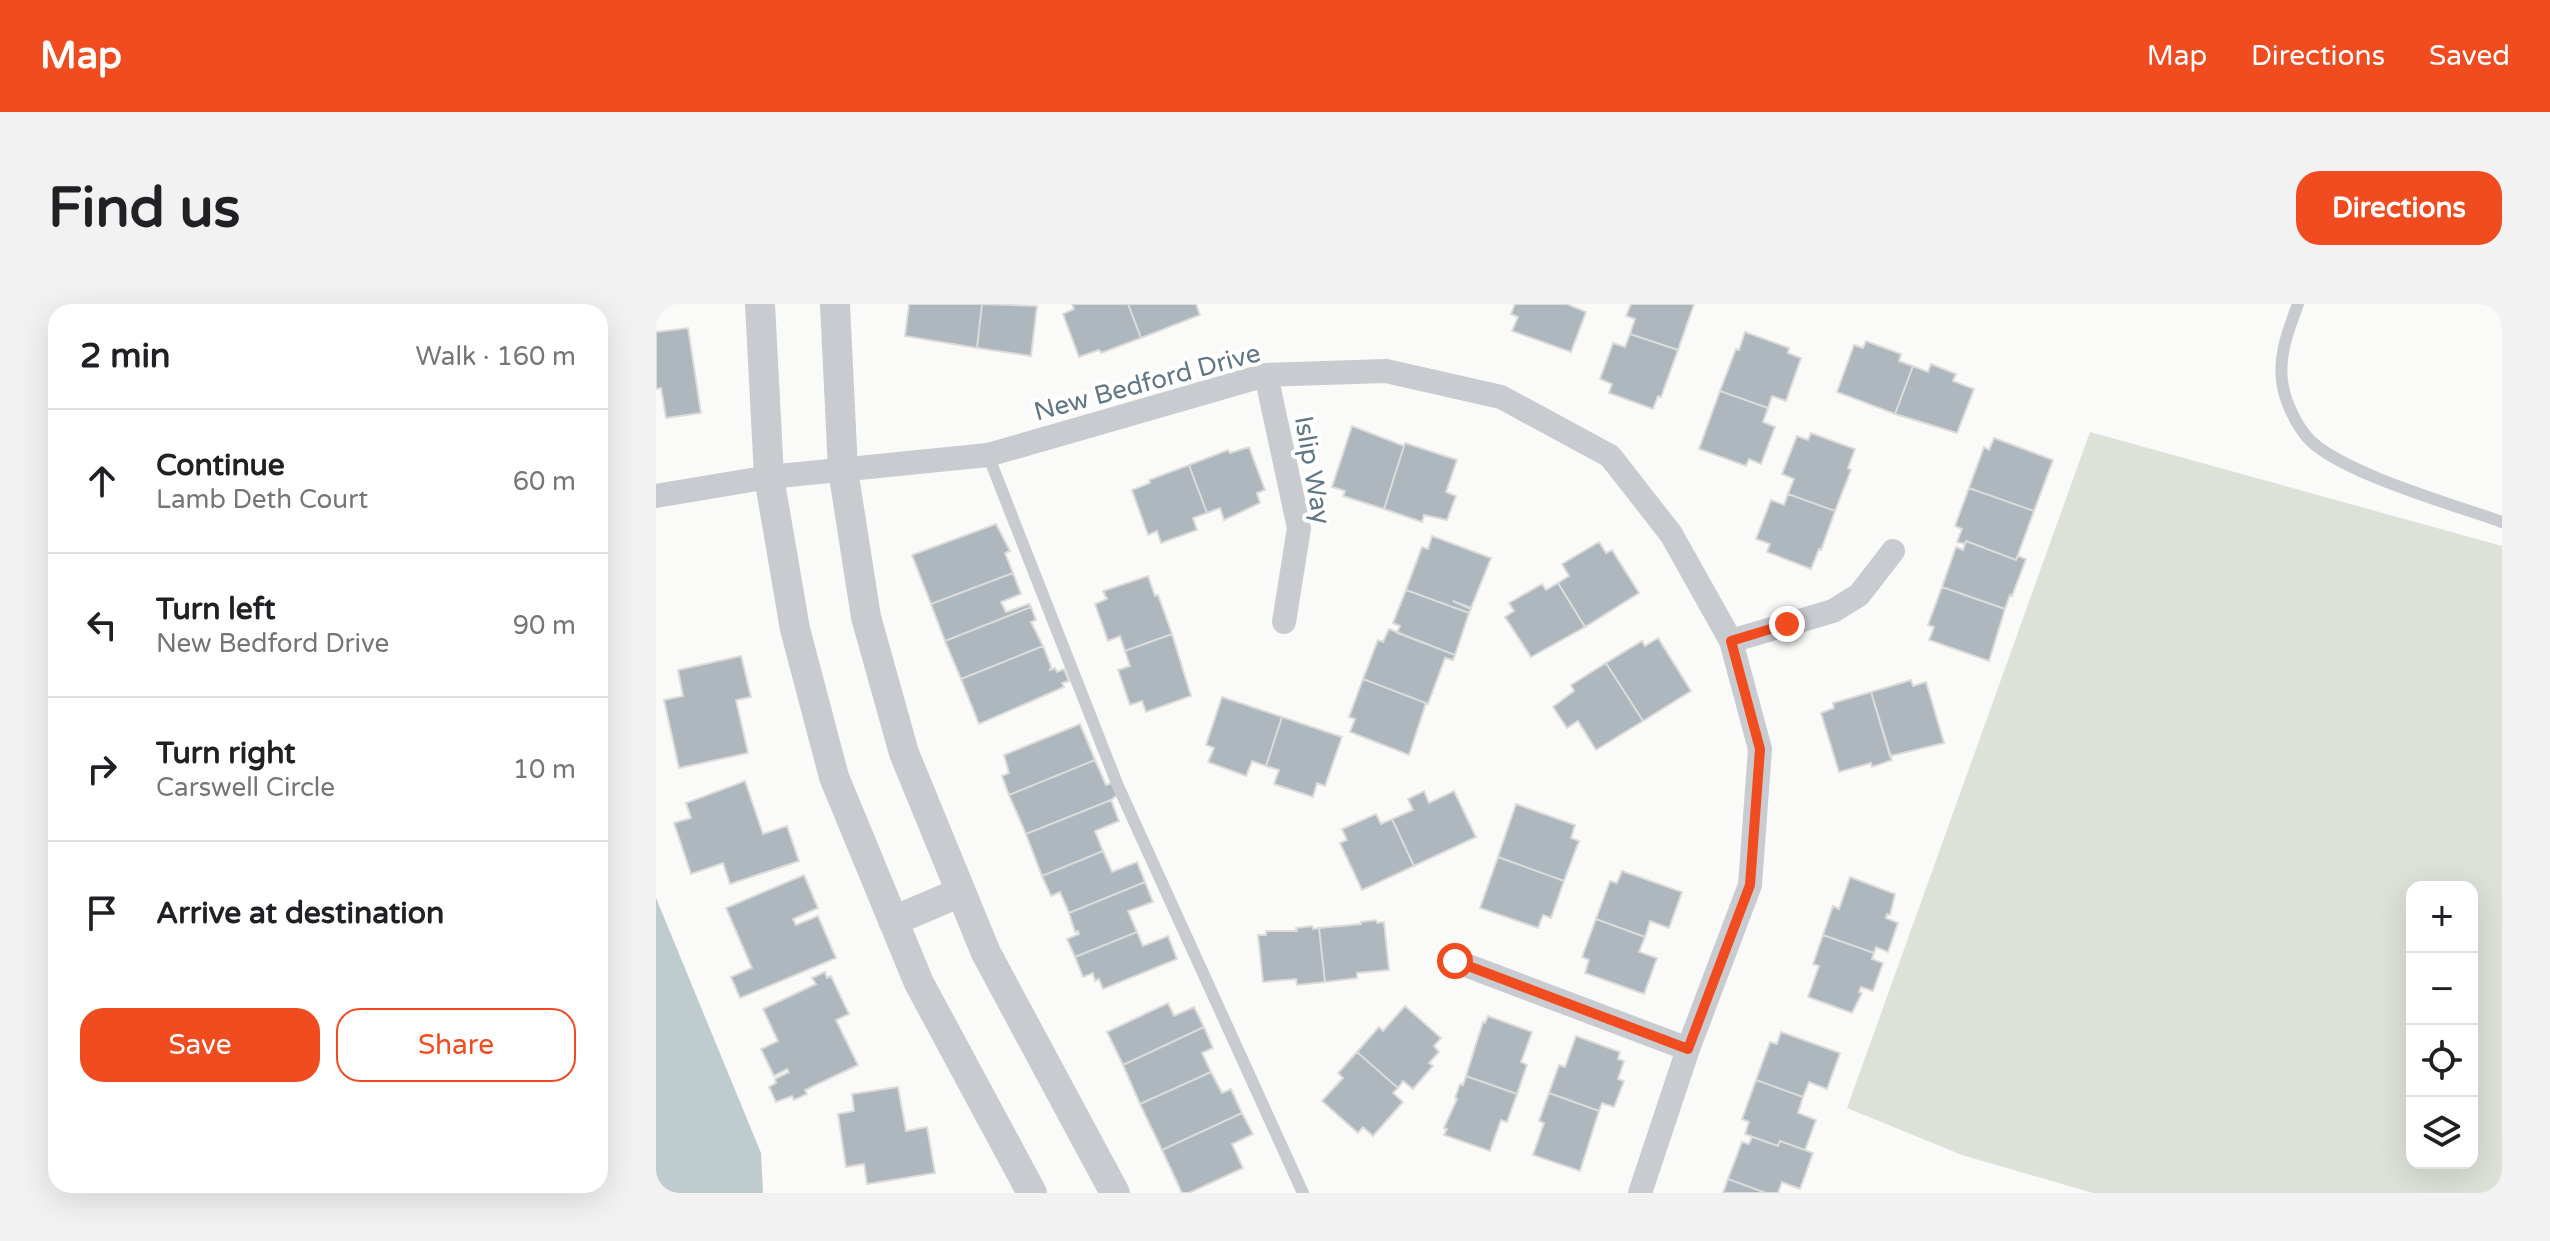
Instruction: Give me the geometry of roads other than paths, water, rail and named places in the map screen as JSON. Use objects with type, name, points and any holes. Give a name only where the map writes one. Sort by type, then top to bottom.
[{"type":"street","points":[[760,304],[769,477],[795,629],[834,777],[919,983],[1032,1193]]},
{"type":"street","points":[[835,304],[843,470],[866,617],[904,753],[986,953],[1115,1193]]},
{"type":"street","name":"New Bedford Drive","points":[[656,496],[769,477],[988,455],[1266,375],[1386,371],[1501,397],[1610,456],[1671,534],[1731,641],[1760,749],[1750,885],[1688,1049],[1640,1193]]},
{"type":"street","name":"Islip Way","points":[[1266,375],[1299,528],[1284,622]]},
{"type":"street","points":[[1731,641],[1833,611],[1859,595],[1893,551]]},
{"type":"street","points":[[893,921],[961,892]]},
{"type":"street","points":[[1455,961],[1688,1049]]},
{"type":"lane","points":[[2298,304],[2283,348],[2283,387],[2306,436],[2320,449],[2382,479],[2502,522]]},
{"type":"lane","points":[[988,455],[1118,786],[1303,1193]]}]
